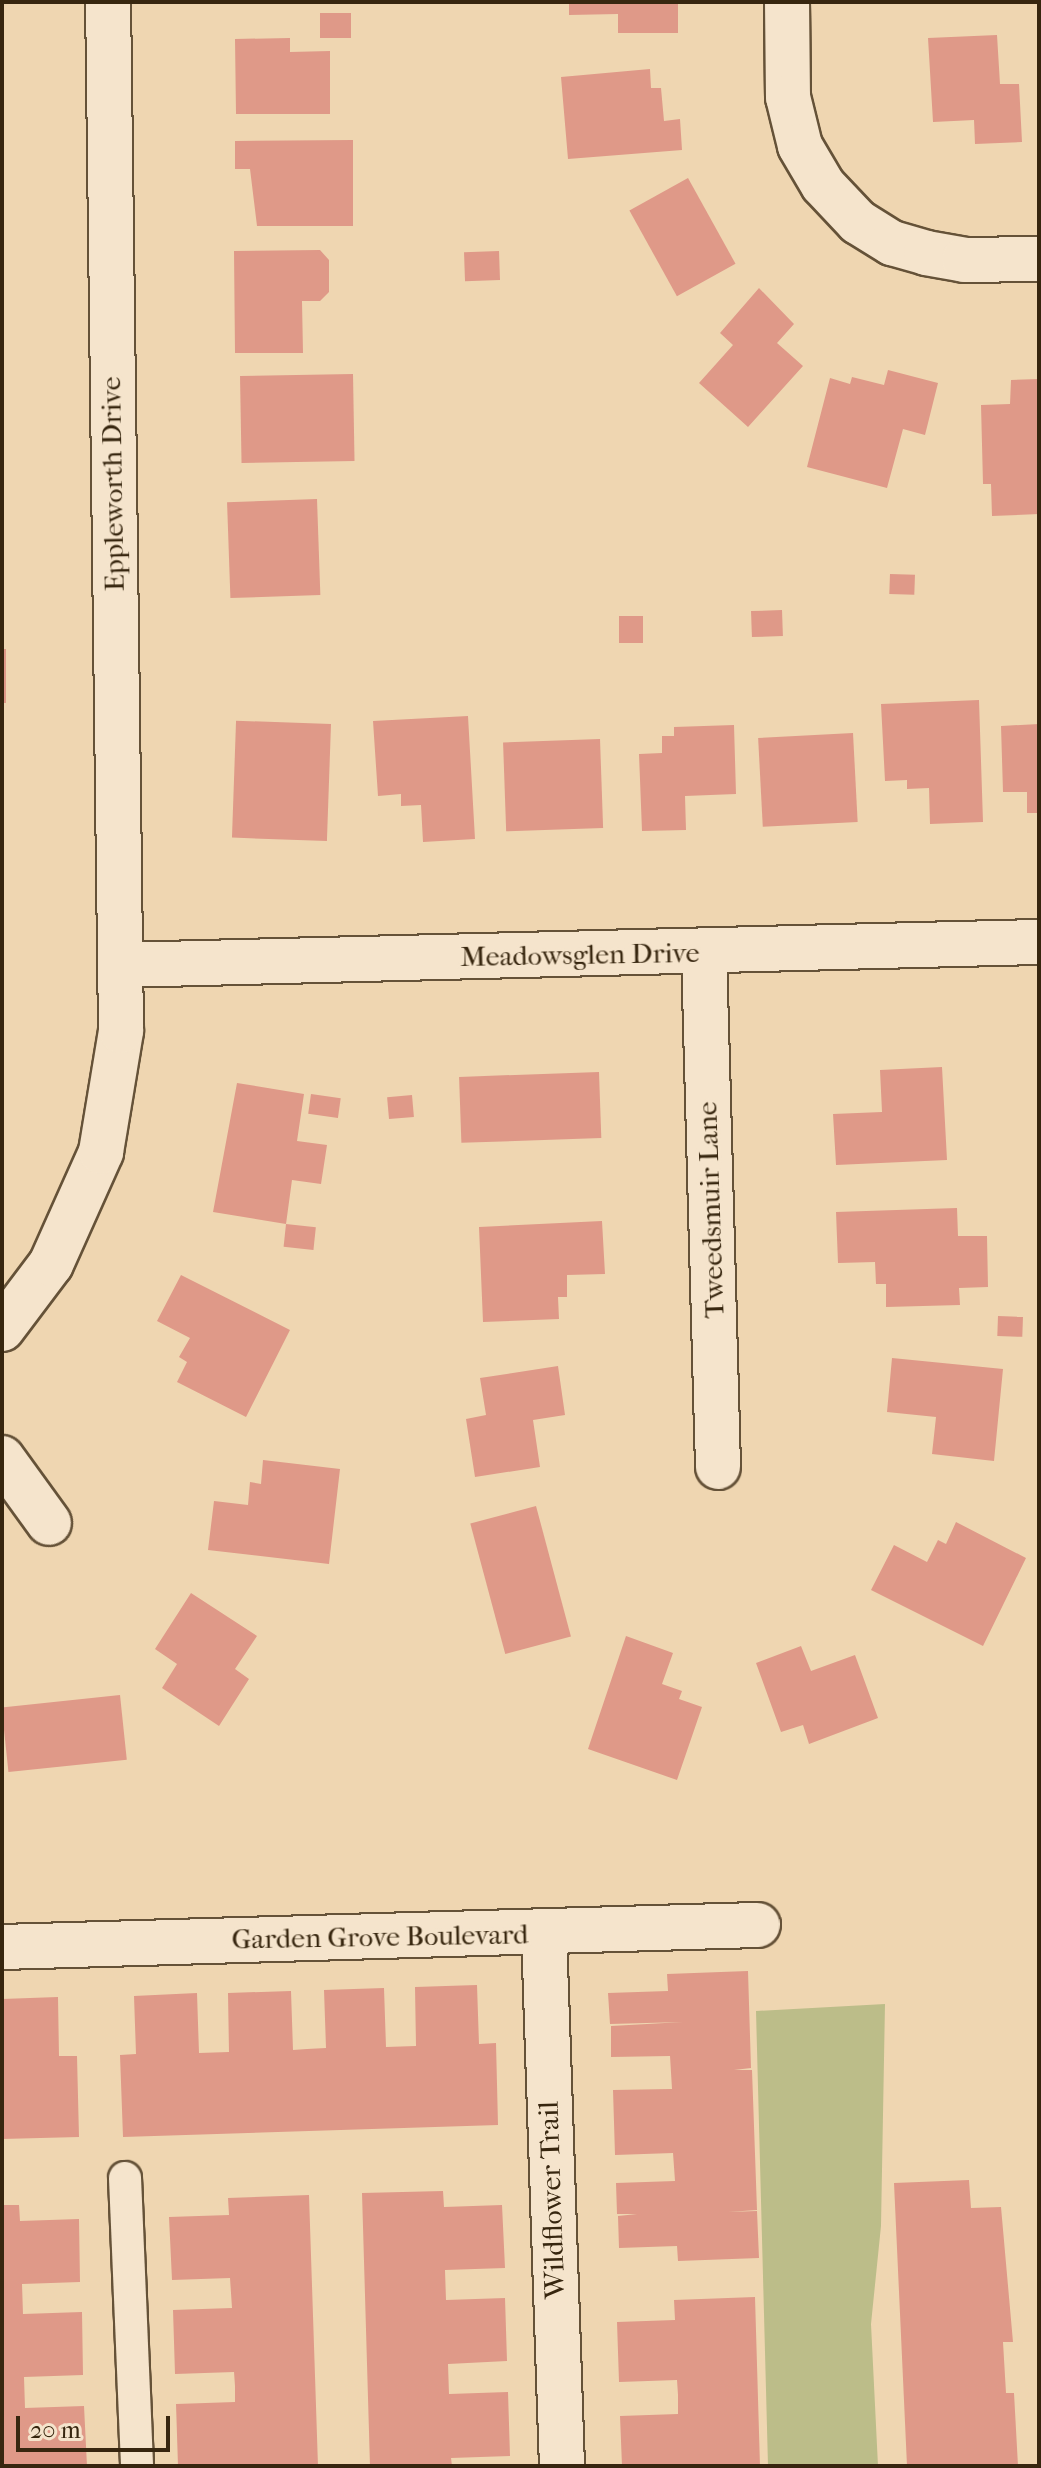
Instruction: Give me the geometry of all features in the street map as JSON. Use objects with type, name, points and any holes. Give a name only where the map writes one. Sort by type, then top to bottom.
[{"type":"street","name":"Eppleworth Drive","points":[[2,1329],[51,1264],[101,1152],[121,1031],[108,2]]},
{"type":"street","points":[[787,2],[788,97],[800,146],[823,185],[858,222],[892,243],[926,253],[964,260],[1039,259]]},
{"type":"street","name":"Meadowsglen Drive","points":[[122,965],[704,953],[1039,942]]},
{"type":"street","name":"Tweedsmuir Lane","points":[[704,953],[718,1467]]},
{"type":"street","points":[[2,1458],[49,1523]]},
{"type":"street","name":"Garden Grove Boulevard","points":[[2,1947],[758,1925]]},
{"type":"street","name":"Wildflower Trail","points":[[544,1933],[562,2466]]},
{"type":"lane","points":[[125,2178],[137,2466]]},
{"type":"green space","points":[[885,2004],[881,2226],[871,2324],[878,2466],[768,2466],[756,2011]]},
{"type":"building","points":[[569,2],[678,2],[678,33],[618,33],[618,14],[569,15]]},
{"type":"building","points":[[320,13],[351,13],[351,38],[320,38]]},
{"type":"building","points":[[997,35],[1000,84],[1019,84],[1022,142],[975,144],[974,120],[933,122],[928,38]]},
{"type":"building","points":[[290,38],[290,52],[330,51],[330,114],[236,114],[235,39]]},
{"type":"building","points":[[650,69],[651,88],[661,88],[664,121],[680,119],[682,150],[568,159],[561,77]]},
{"type":"building","points":[[353,140],[353,226],[257,226],[250,169],[235,169],[235,141]]},
{"type":"building","points":[[688,178],[736,264],[677,296],[629,210]]},
{"type":"building","points":[[320,250],[329,260],[329,292],[320,301],[302,301],[303,353],[235,353],[234,251]]},
{"type":"building","points":[[499,251],[500,280],[465,281],[464,252]]},
{"type":"building","points":[[759,288],[794,324],[777,343],[803,366],[748,427],[699,383],[733,345],[720,333]]},
{"type":"building","points":[[888,370],[938,383],[925,435],[903,429],[887,488],[807,467],[830,378],[850,384],[852,377],[884,385]]},
{"type":"building","points":[[353,374],[355,461],[242,463],[240,376]]},
{"type":"building","points":[[1039,379],[1039,514],[992,516],[991,484],[983,484],[981,405],[1010,404],[1011,380]]},
{"type":"building","points":[[317,499],[320,595],[230,598],[227,502]]},
{"type":"building","points":[[890,574],[915,575],[914,595],[889,594]]},
{"type":"building","points":[[782,610],[783,636],[752,637],[751,611]]},
{"type":"building","points":[[619,616],[643,616],[643,643],[619,643]]},
{"type":"building","points":[[2,649],[6,649],[6,703],[2,703]]},
{"type":"building","points":[[979,700],[983,822],[930,824],[929,788],[907,789],[907,780],[885,781],[881,704]]},
{"type":"building","points":[[468,716],[475,839],[423,842],[421,805],[401,806],[401,794],[378,796],[373,721]]},
{"type":"building","points":[[236,721],[331,724],[327,841],[232,838]]},
{"type":"building","points":[[1039,724],[1039,813],[1027,813],[1027,792],[1003,792],[1001,726]]},
{"type":"building","points":[[734,725],[736,794],[685,796],[686,830],[642,831],[639,754],[662,753],[662,736],[674,736],[674,727]]},
{"type":"building","points":[[853,733],[858,822],[763,827],[758,738]]},
{"type":"building","points":[[600,739],[603,828],[506,831],[503,742]]},
{"type":"building","points":[[942,1067],[947,1160],[836,1165],[833,1114],[882,1112],[880,1070]]},
{"type":"building","points":[[599,1072],[601,1138],[461,1143],[459,1077]]},
{"type":"building","points":[[237,1083],[304,1094],[297,1141],[327,1145],[321,1184],[292,1180],[286,1224],[213,1212]]},
{"type":"building","points":[[311,1094],[341,1098],[338,1118],[308,1114]]},
{"type":"building","points":[[412,1095],[414,1117],[389,1119],[387,1097]]},
{"type":"building","points":[[957,1208],[958,1236],[987,1236],[988,1287],[959,1288],[960,1305],[886,1307],[886,1284],[876,1284],[875,1262],[838,1263],[836,1212]]},
{"type":"building","points":[[602,1221],[605,1274],[567,1275],[567,1297],[558,1297],[559,1319],[483,1322],[479,1227]]},
{"type":"building","points":[[286,1224],[316,1227],[313,1250],[284,1247]]},
{"type":"building","points":[[181,1275],[290,1330],[246,1417],[177,1382],[187,1362],[179,1357],[190,1338],[157,1321]]},
{"type":"building","points":[[998,1316],[1023,1317],[1022,1337],[997,1336]]},
{"type":"building","points":[[892,1358],[1003,1369],[994,1461],[932,1454],[936,1417],[887,1412]]},
{"type":"building","points":[[558,1366],[565,1415],[533,1420],[540,1467],[475,1477],[466,1419],[486,1415],[480,1378]]},
{"type":"building","points":[[263,1460],[340,1469],[329,1564],[208,1550],[214,1501],[248,1505],[250,1482],[261,1484]]},
{"type":"building","points":[[536,1506],[571,1636],[505,1654],[470,1524]]},
{"type":"building","points":[[956,1522],[1026,1558],[983,1646],[871,1590],[894,1545],[927,1562],[938,1540],[946,1544]]},
{"type":"building","points":[[191,1593],[257,1636],[235,1669],[249,1679],[219,1726],[162,1688],[177,1664],[155,1649]]},
{"type":"building","points":[[626,1636],[673,1653],[662,1684],[682,1691],[679,1699],[702,1707],[677,1780],[588,1749]]},
{"type":"building","points":[[801,1646],[811,1671],[855,1655],[878,1718],[809,1744],[803,1725],[781,1732],[756,1663]]},
{"type":"building","points":[[120,1695],[127,1760],[8,1772],[2,1707]]},
{"type":"building","points":[[748,1971],[751,2068],[734,2070],[752,2070],[757,2210],[728,2212],[757,2211],[759,2258],[678,2261],[677,2246],[619,2248],[618,2216],[637,2214],[617,2214],[616,2183],[675,2181],[673,2153],[615,2155],[613,2090],[672,2089],[670,2056],[611,2057],[611,2026],[683,2022],[610,2024],[608,1993],[668,1991],[667,1974]]},
{"type":"building","points":[[477,1985],[479,2044],[496,2043],[498,2125],[123,2137],[120,2055],[136,2054],[134,1996],[197,1993],[199,2053],[229,2052],[228,1993],[291,1991],[293,2050],[326,2048],[324,1990],[384,1988],[386,2047],[416,2046],[415,1987]]},
{"type":"building","points":[[58,1997],[59,2056],[77,2056],[79,2137],[2,2139],[2,1999]]},
{"type":"building","points":[[969,2180],[971,2208],[1001,2207],[1013,2342],[1003,2342],[1006,2393],[1014,2393],[1018,2466],[907,2466],[894,2183]]},
{"type":"building","points":[[443,2191],[444,2207],[502,2205],[505,2268],[445,2270],[446,2300],[505,2298],[507,2361],[448,2364],[449,2394],[508,2392],[510,2456],[451,2458],[452,2466],[370,2466],[362,2193]]},
{"type":"building","points":[[309,2195],[318,2466],[178,2466],[176,2404],[235,2402],[235,2386],[234,2372],[175,2374],[173,2310],[232,2308],[230,2278],[172,2280],[169,2217],[229,2215],[228,2198]]},
{"type":"building","points":[[2,2205],[19,2205],[20,2221],[79,2219],[80,2282],[22,2284],[23,2314],[82,2312],[83,2375],[24,2377],[25,2408],[84,2406],[87,2466],[2,2466]]},
{"type":"building","points":[[755,2297],[760,2466],[622,2466],[620,2416],[678,2414],[678,2395],[677,2380],[619,2382],[617,2322],[675,2320],[674,2300]]}]
